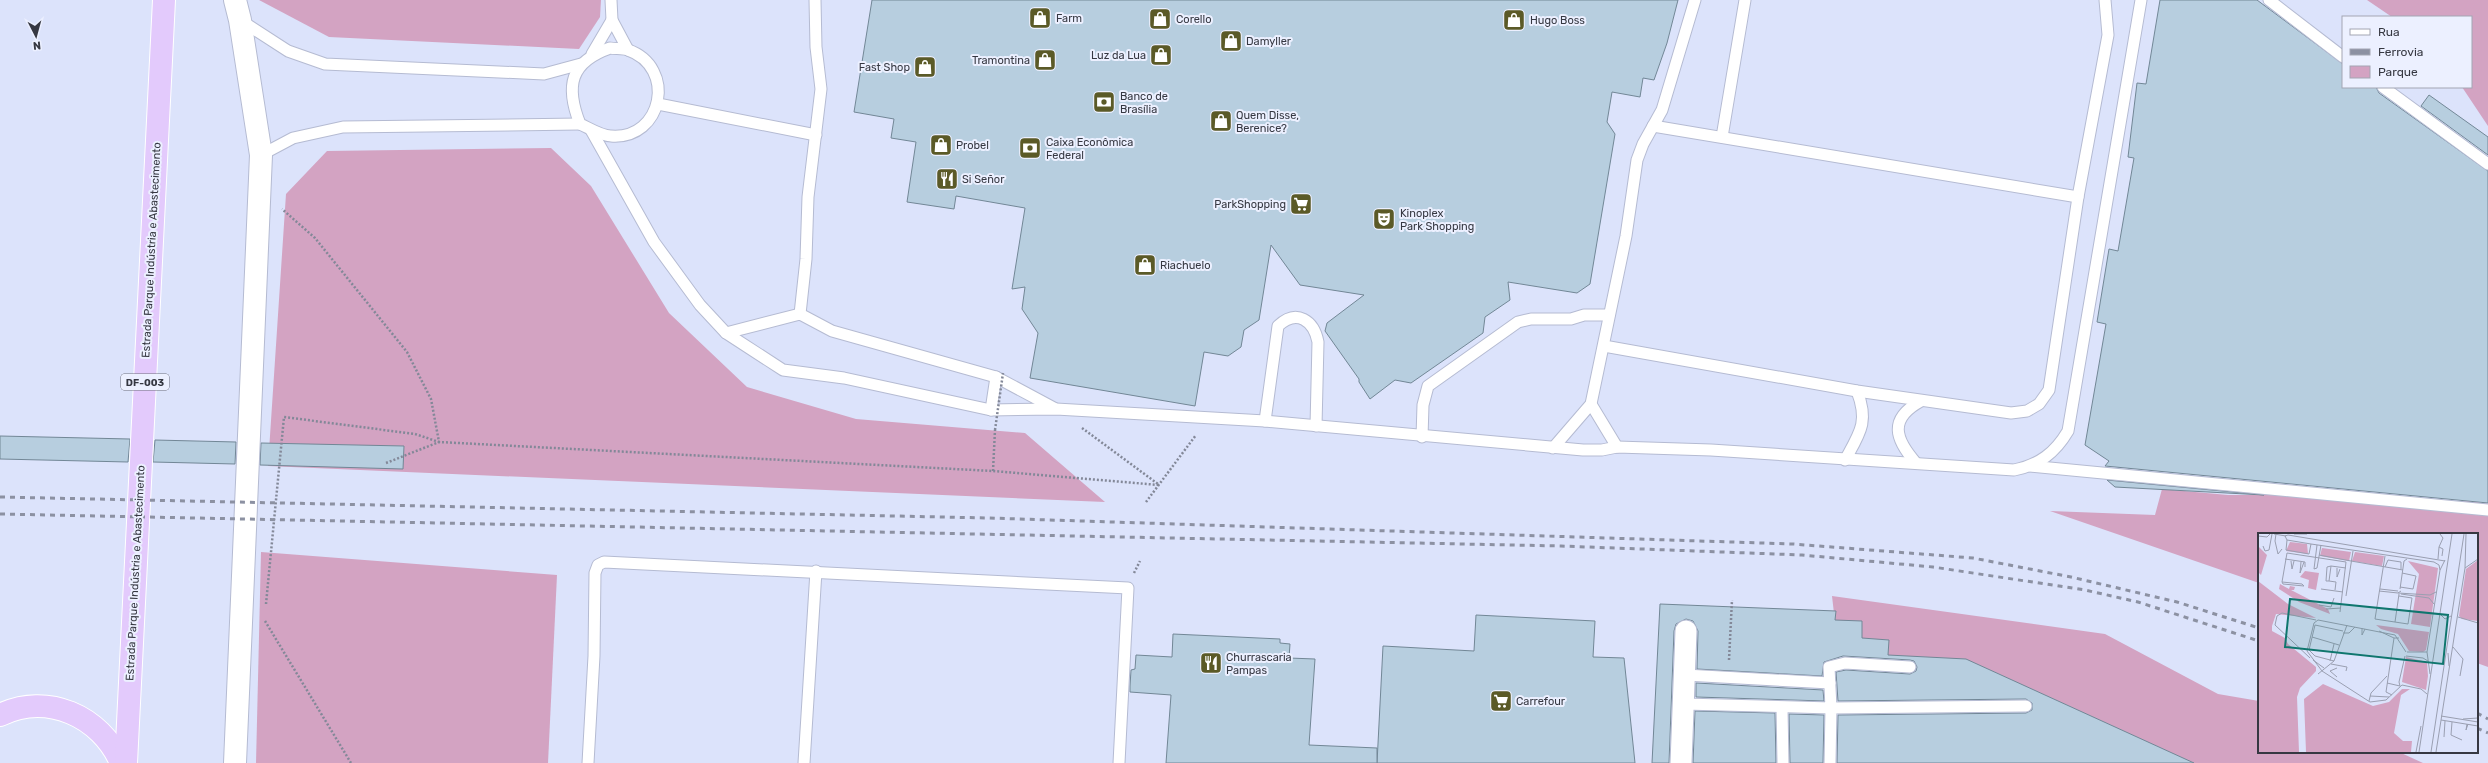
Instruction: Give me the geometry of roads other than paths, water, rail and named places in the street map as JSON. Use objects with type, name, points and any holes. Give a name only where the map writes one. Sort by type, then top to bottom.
[{"type":"highway","name":"Estrada Parque Indústria e Abastecimento","points":[[126,763],[164,0]]},
{"type":"highway","points":[[0,715],[13,709],[42,705],[70,711],[96,726],[114,748],[121,763]]},
{"type":"street","points":[[236,763],[261,155],[238,10]]},
{"type":"street","points":[[1681,763],[1686,631]]},
{"type":"lane","points":[[611,0],[612,20],[628,50]]},
{"type":"lane","points":[[800,314],[806,259],[808,197],[821,89],[816,47],[814,0]]},
{"type":"lane","points":[[1553,448],[1591,404],[1626,236],[1637,160],[1642,144],[1662,110],[1695,0]]},
{"type":"lane","points":[[1722,138],[1745,0]]},
{"type":"lane","points":[[1604,346],[1857,391],[2011,413],[2027,412],[2039,404],[2049,390],[2078,197],[2108,35],[2105,0]]},
{"type":"lane","points":[[591,130],[654,242],[700,306],[726,333],[783,370],[844,378],[991,410],[1056,409],[1265,421],[1422,437],[1553,448],[1602,450],[1617,447],[1711,450],[2014,470],[2030,466],[2059,447],[2068,431],[2141,0]]},
{"type":"lane","points":[[2269,0],[2342,56]]},
{"type":"lane","points":[[238,10],[288,51],[325,64],[544,74],[581,64]]},
{"type":"lane","points":[[580,124],[575,111],[571,87],[581,64],[592,54],[612,20]]},
{"type":"lane","points":[[261,155],[293,138],[343,127],[580,124],[591,130],[611,136],[631,134],[644,126],[658,104],[659,83],[649,64],[628,50],[610,48],[592,54]]},
{"type":"lane","points":[[2384,88],[2488,164]]},
{"type":"lane","points":[[658,104],[816,135]]},
{"type":"lane","points":[[1653,126],[2078,197]]},
{"type":"lane","points":[[726,333],[800,314],[832,331],[1000,375],[1056,409]]},
{"type":"lane","points":[[1422,437],[1423,405],[1428,386],[1518,322],[1531,319],[1571,319],[1584,315],[1609,315]]},
{"type":"lane","points":[[1265,421],[1278,326],[1284,320],[1299,317],[1308,320],[1316,333],[1318,342],[1316,426]]},
{"type":"lane","points":[[991,410],[1000,375]]},
{"type":"lane","points":[[1845,460],[1860,431],[1864,416],[1857,391]]},
{"type":"lane","points":[[1916,463],[1898,439],[1898,426],[1902,414],[1921,401]]},
{"type":"lane","points":[[1591,404],[1617,447]]},
{"type":"lane","points":[[2030,466],[2488,510]]},
{"type":"lane","points":[[588,763],[594,656],[595,574],[598,565],[604,562],[816,571],[1128,588],[1119,763]]},
{"type":"lane","points":[[804,763],[816,571]]},
{"type":"lane","points":[[1830,763],[1831,708],[1829,667],[1836,664],[1910,667]]},
{"type":"lane","points":[[1685,675],[1830,683]]},
{"type":"lane","points":[[1684,704],[1782,708],[2026,706]]},
{"type":"lane","points":[[1782,708],[1783,763]]},
{"type":"railway","points":[[0,497],[989,518],[1793,544],[1973,558],[2071,577],[2177,602],[2258,628]]},
{"type":"railway","points":[[0,514],[1561,546],[1802,555],[1933,567],[2085,590],[2138,602],[2258,641]]},
{"type":"railway","points":[[2478,714],[2488,719]]},
{"type":"railway","points":[[2478,728],[2488,733]]},
{"type":"place","name":"Farm","points":[[1040,18]]},
{"type":"place","name":"Corello","points":[[1160,19]]},
{"type":"place","name":"Hugo Boss","points":[[1514,20]]},
{"type":"place","name":"Damyller","points":[[1231,41]]},
{"type":"place","name":"Luz da Lua","points":[[1161,55]]},
{"type":"place","name":"Tramontina","points":[[1045,60]]},
{"type":"place","name":"Fast Shop","points":[[925,67]]},
{"type":"place","name":"Banco de Brasília","points":[[1104,102]]},
{"type":"place","name":"Quem Disse, Berenice?","points":[[1221,121]]},
{"type":"place","name":"Probel","points":[[941,145]]},
{"type":"place","name":"Caixa Econômica Federal","points":[[1030,148]]},
{"type":"place","name":"Si Señor","points":[[947,179]]},
{"type":"place","name":"ParkShopping","points":[[1301,204]]},
{"type":"place","name":"Kinoplex Park Shopping","points":[[1384,219]]},
{"type":"place","name":"Riachuelo","points":[[1145,265]]},
{"type":"place","name":"Churrascaria Pampas","points":[[1211,663]]},
{"type":"place","name":"Carrefour","points":[[1501,701]]}]
